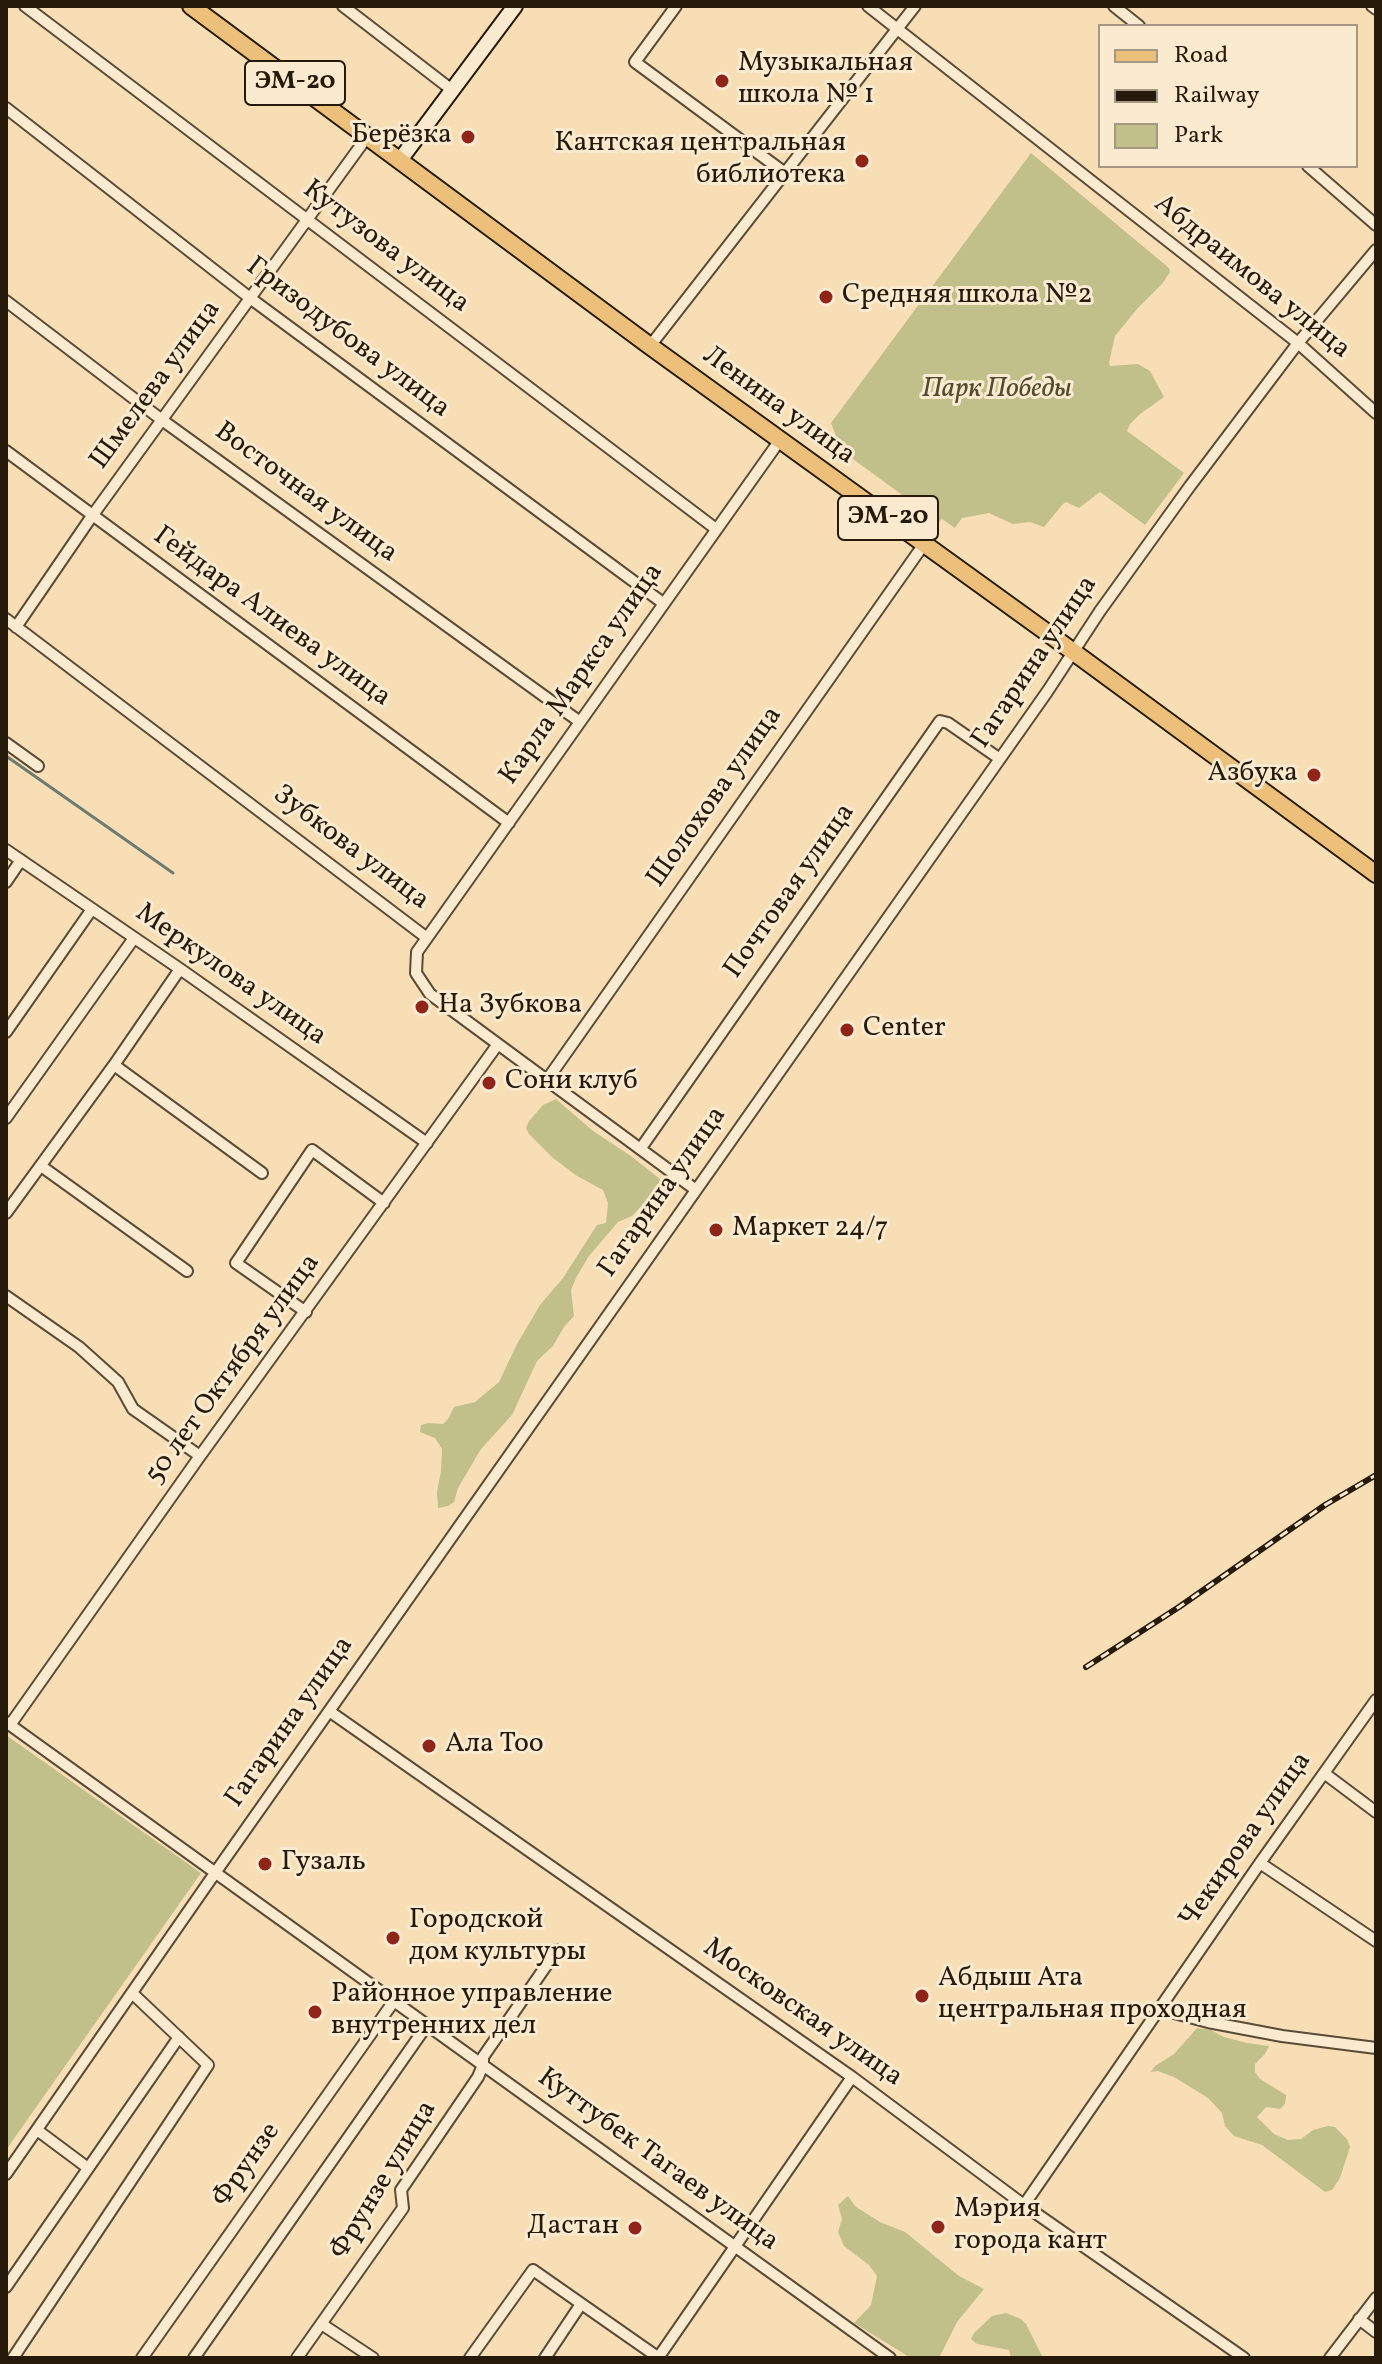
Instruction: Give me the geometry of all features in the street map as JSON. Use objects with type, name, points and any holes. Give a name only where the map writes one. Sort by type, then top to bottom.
[{"type":"main road","name":"Ленина улица","points":[[191,6],[650,346],[1376,874]]},
{"type":"street","name":"Кутузова улица","points":[[25,6],[716,529]]},
{"type":"street","points":[[343,6],[452,90]]},
{"type":"street","points":[[400,160],[515,6]]},
{"type":"street","points":[[676,6],[635,62],[785,173]]},
{"type":"street","name":"Абдраимова улица","points":[[868,6],[1298,343],[1376,413]]},
{"type":"street","points":[[650,346],[915,6]]},
{"type":"street","points":[[1114,6],[1136,24]]},
{"type":"street","name":"Гризодубова улица","points":[[6,108],[250,298],[663,603]]},
{"type":"street","name":"Шмелева улица","points":[[16,627],[92,516],[367,137]]},
{"type":"street","points":[[1310,168],[1376,225]]},
{"type":"street","name":"Гагарина улица","points":[[6,2174],[1075,653],[1093,620],[1298,343],[1376,250]]},
{"type":"street","name":"Восточная улица","points":[[6,301],[162,420],[580,722]]},
{"type":"street","name":"Карла Маркса улица","points":[[427,938],[780,440]]},
{"type":"street","name":"Гейдара Алиева улица","points":[[6,451],[509,823]]},
{"type":"street","name":"Шолохова улица","points":[[547,1080],[924,544]]},
{"type":"street","name":"Зубкова улица","points":[[6,619],[427,938],[417,952],[416,973],[430,994],[696,1190]]},
{"type":"street","name":"Почтовая улица","points":[[641,1148],[940,721],[948,723],[1000,759]]},
{"type":"street","points":[[6,743],[38,766]]},
{"type":"street","name":"Меркулова улица","points":[[6,850],[427,1143]]},
{"type":"street","points":[[6,882],[21,860]]},
{"type":"street","points":[[6,1032],[92,909]]},
{"type":"street","points":[[6,1118],[134,938]]},
{"type":"street","points":[[6,1213],[180,969]]},
{"type":"street","name":"50 лет Октября улица","points":[[8,1723],[498,1044]]},
{"type":"street","points":[[114,1065],[262,1173]]},
{"type":"street","points":[[306,1312],[236,1263],[312,1150],[384,1203]]},
{"type":"street","points":[[41,1166],[187,1271]]},
{"type":"street","points":[[6,1296],[79,1347],[118,1382],[133,1409],[200,1456]]},
{"type":"street","name":"Чекирова улица","points":[[1024,2205],[1376,1700]]},
{"type":"street","name":"Московская улица","points":[[329,1711],[852,2077],[1024,2205],[1244,2358]]},
{"type":"street","name":"Куттубек Тагаев улица","points":[[8,1723],[890,2358]]},
{"type":"street","points":[[1324,1773],[1376,1812]]},
{"type":"street","points":[[1260,1863],[1376,1941]]},
{"type":"street","name":"Фрунзе улица","points":[[297,2358],[403,2208],[401,2190],[478,2077],[483,2057],[557,1950]]},
{"type":"street","points":[[13,2358],[208,2065],[132,1993]]},
{"type":"street","name":"Фрунзе","points":[[142,2358],[394,2001]]},
{"type":"street","points":[[1159,2009],[1282,2036],[1376,2048]]},
{"type":"street","points":[[194,2358],[427,2025]]},
{"type":"street","points":[[6,2287],[179,2037]]},
{"type":"street","points":[[470,2358],[533,2270],[659,2358],[852,2077]]},
{"type":"street","points":[[37,2130],[88,2168]]},
{"type":"street","points":[[1330,2358],[1376,2298]]},
{"type":"street","points":[[545,2358],[581,2304]]},
{"type":"street","points":[[1359,2319],[1376,2332]]},
{"type":"street","points":[[323,2325],[373,2358]]},
{"type":"green space","name":"Парк Победы","points":[[1031,153],[1169,268],[1170,272],[1162,284],[1115,336],[1109,363],[1110,366],[1138,364],[1150,371],[1164,397],[1140,414],[1127,431],[1184,473],[1145,525],[1100,492],[1079,508],[1066,502],[1044,527],[1030,522],[1013,524],[989,513],[962,518],[955,528],[942,519],[939,522],[842,451],[831,423]]},
{"type":"green space","points":[[556,1099],[593,1131],[660,1179],[665,1184],[665,1192],[646,1201],[632,1216],[618,1222],[589,1256],[571,1290],[574,1316],[553,1346],[537,1361],[512,1415],[481,1449],[458,1488],[454,1502],[438,1508],[442,1449],[435,1438],[420,1432],[421,1425],[443,1424],[454,1407],[475,1402],[499,1382],[540,1305],[563,1278],[597,1225],[606,1223],[608,1203],[603,1190],[553,1158],[526,1128],[543,1105]]},
{"type":"green space","points":[[6,1735],[201,1873],[6,2150]]},
{"type":"green space","points":[[1197,2028],[1247,2043],[1269,2046],[1255,2064],[1255,2072],[1260,2079],[1286,2095],[1285,2104],[1280,2109],[1266,2107],[1257,2117],[1274,2134],[1288,2140],[1301,2139],[1313,2130],[1328,2126],[1335,2127],[1347,2139],[1350,2147],[1340,2178],[1332,2190],[1325,2192],[1262,2145],[1234,2136],[1225,2126],[1222,2113],[1208,2098],[1174,2077],[1158,2071],[1151,2072],[1174,2054]]},
{"type":"green space","points":[[848,2196],[856,2207],[880,2222],[905,2232],[959,2276],[984,2289],[957,2322],[939,2358],[911,2358],[854,2323],[871,2305],[877,2276],[869,2265],[844,2246],[838,2232],[842,2219],[838,2205]]},
{"type":"green space","points":[[1006,2313],[1026,2324],[1043,2358],[1011,2358],[1009,2350],[977,2344],[971,2339],[992,2316]]},
{"type":"waterway","points":[[6,756],[173,873]]},
{"type":"railway","points":[[1086,1667],[1179,1607],[1325,1505],[1376,1475]]},
{"type":"place","name":"Музыкальная школа № 1","points":[[722,81]]},
{"type":"place","name":"Берёзка","points":[[468,137]]},
{"type":"place","name":"Кантская центральная библиотека","points":[[862,161]]},
{"type":"place","name":"Средняя школа №2","points":[[826,297]]},
{"type":"place","name":"Азбука","points":[[1314,775]]},
{"type":"place","name":"На Зубкова","points":[[422,1007]]},
{"type":"place","name":"Center","points":[[847,1030]]},
{"type":"place","name":"Сони клуб","points":[[489,1083]]},
{"type":"place","name":"Маркет 24/7","points":[[716,1230]]},
{"type":"place","name":"Ала Тоо","points":[[429,1746]]},
{"type":"place","name":"Гузаль","points":[[265,1864]]},
{"type":"place","name":"Городской дом культуры","points":[[393,1938]]},
{"type":"place","name":"Абдыш Ата центральная проходная","points":[[922,1996]]},
{"type":"place","name":"Районное управление внутренних дел","points":[[315,2012]]},
{"type":"place","name":"Мэрия города кант","points":[[938,2227]]},
{"type":"place","name":"Дастан","points":[[635,2228]]}]
